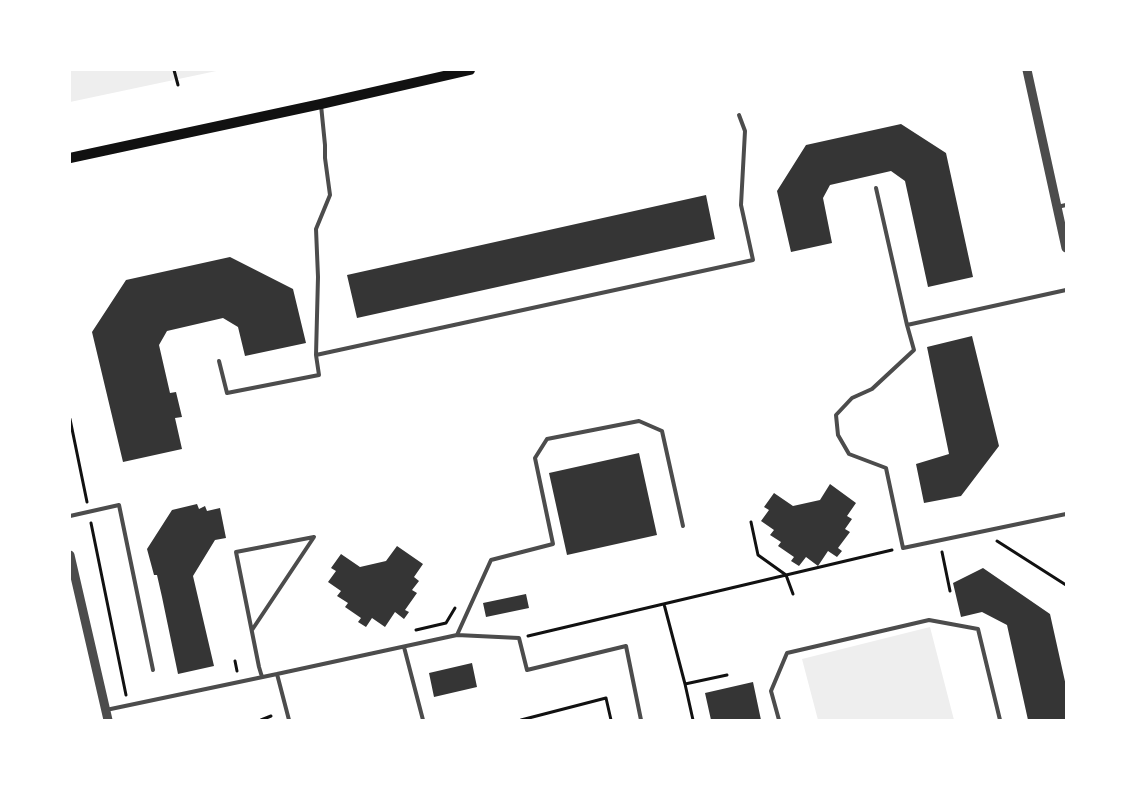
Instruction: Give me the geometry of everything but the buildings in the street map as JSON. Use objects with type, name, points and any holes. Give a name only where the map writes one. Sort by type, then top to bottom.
[{"type":"main road","points":[[70,158],[470,70]]},
{"type":"street","points":[[1027,70],[1062,206],[1066,248]]},
{"type":"street","points":[[70,555],[108,720]]},
{"type":"lane","points":[[219,361],[227,393],[318,376],[316,355],[318,277],[316,229],[330,195],[321,104]]},
{"type":"lane","points":[[316,355],[753,260],[741,205],[745,131],[739,115]]},
{"type":"lane","points":[[876,188],[914,350],[872,389],[852,398],[836,415],[838,436],[849,454],[886,468],[903,548],[1066,514]]},
{"type":"lane","points":[[907,325],[1066,290]]},
{"type":"lane","points":[[457,635],[491,560],[553,544],[535,458],[547,440],[639,421],[662,431],[683,526]]},
{"type":"lane","points":[[70,516],[119,504],[153,670]]},
{"type":"lane","points":[[252,630],[314,538],[236,552],[259,667],[262,677]]},
{"type":"lane","points":[[779,720],[772,691],[787,654],[929,620],[978,629],[1000,720]]},
{"type":"lane","points":[[106,710],[457,635],[519,638],[527,670],[626,646],[641,720]]},
{"type":"lane","points":[[404,647],[423,720]]},
{"type":"lane","points":[[278,674],[289,720]]},
{"type":"path","points":[[174,70],[178,85]]},
{"type":"path","points":[[70,419],[128,706]]},
{"type":"path","points":[[751,522],[758,555],[786,575],[793,594]]},
{"type":"path","points":[[996,540],[1066,585]]},
{"type":"path","points":[[519,638],[903,548]]},
{"type":"path","points":[[950,549],[941,551],[950,591]]},
{"type":"path","points":[[408,632],[446,623],[459,601]]},
{"type":"path","points":[[664,604],[686,684],[693,720]]},
{"type":"path","points":[[235,661],[237,671],[259,667]]},
{"type":"path","points":[[686,684],[727,675]]},
{"type":"path","points":[[521,720],[606,698],[610,720]]},
{"type":"path","points":[[260,720],[271,716]]},
{"type":"shaded area","points":[[70,70],[221,70],[70,102]]},
{"type":"shaded area","points":[[930,627],[954,720],[818,720],[802,659]]}]
